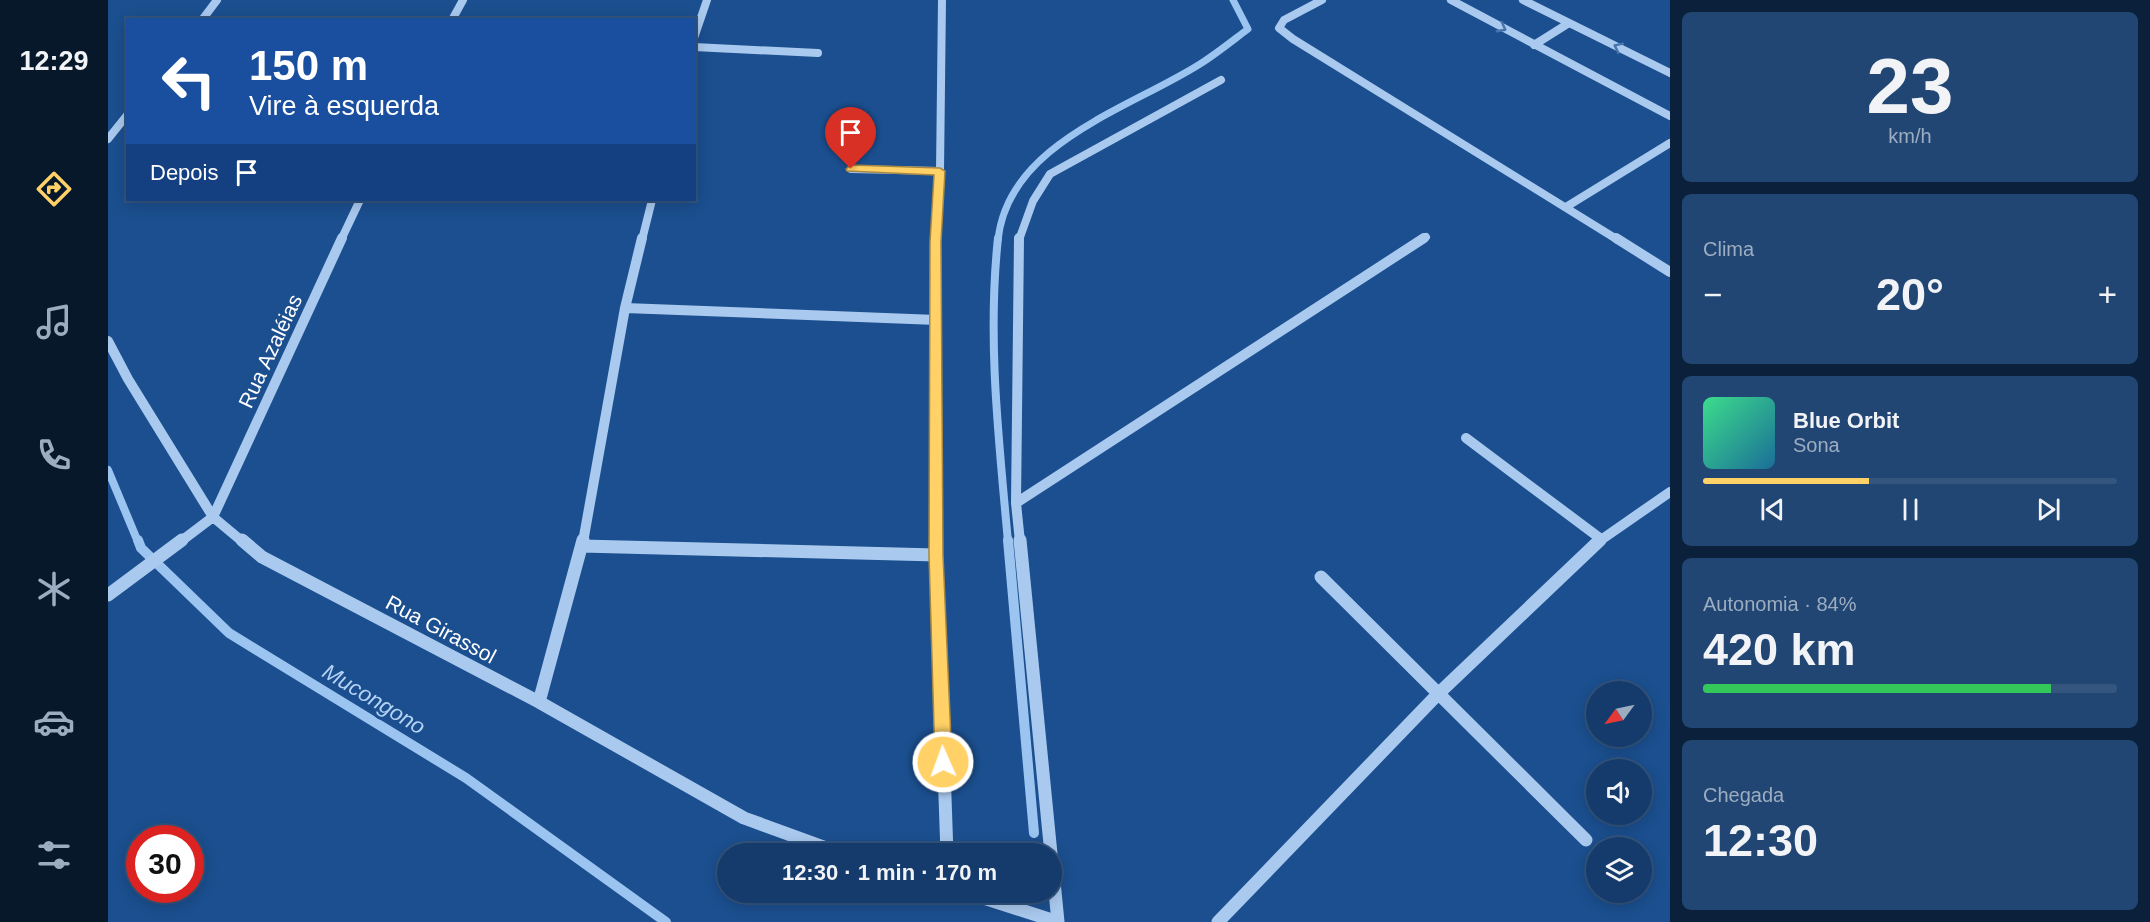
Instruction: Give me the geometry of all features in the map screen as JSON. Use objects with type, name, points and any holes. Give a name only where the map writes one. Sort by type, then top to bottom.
[{"type":"street","points":[[204,18],[217,0]]},
{"type":"street","points":[[453,18],[463,0]]},
{"type":"street","points":[[696,32],[707,0]]},
{"type":"street","points":[[942,0],[940,171],[936,242],[936,555],[946,843]]},
{"type":"street","points":[[1322,0],[1284,20],[1279,28],[1293,39],[1670,272]]},
{"type":"street","points":[[1451,0],[1670,116]]},
{"type":"street","points":[[1523,0],[1670,73]]},
{"type":"street","points":[[1534,45],[1569,23]]},
{"type":"street","points":[[696,47],[818,53]]},
{"type":"street","points":[[1050,843],[1016,502],[1019,237],[1033,201],[1050,174],[1221,80]]},
{"type":"street","points":[[108,139],[126,116]]},
{"type":"street","points":[[1566,207],[1670,143]]},
{"type":"street","points":[[851,169],[940,171]]},
{"type":"street","name":"Rua Azaléias","points":[[213,517],[360,201]]},
{"type":"street","points":[[539,702],[582,546],[625,308],[652,201]]},
{"type":"street","points":[[1016,502],[1426,237]]},
{"type":"street","points":[[625,308],[937,320]]},
{"type":"street","name":"Rua Girassol","points":[[108,341],[128,379],[213,517],[262,557],[539,702],[744,818],[813,843]]},
{"type":"street","points":[[1466,438],[1601,539]]},
{"type":"street","points":[[1218,922],[1438,694],[1601,539],[1670,492]]},
{"type":"street","points":[[108,595],[213,517]]},
{"type":"street","points":[[582,546],[936,555]]},
{"type":"street","points":[[1321,577],[1586,840]]},
{"type":"street","points":[[999,903],[1058,922],[1056,903]]},
{"type":"waterway","points":[[998,240],[1007,206],[1024,178],[1048,154],[1076,132],[1200,64],[1248,29],[1233,0]]},
{"type":"waterway","points":[[998,238],[994,352],[1008,542]]},
{"type":"waterway","name":"Mucongono","points":[[108,470],[138,542]]},
{"type":"waterway","name":"Mucongono","points":[[138,540],[141,548],[229,633],[466,778],[666,922]]},
{"type":"waterway","points":[[1008,540],[1034,833]]},
{"type":"route","points":[[851,169],[940,171],[936,242],[936,555],[943,762]]}]
